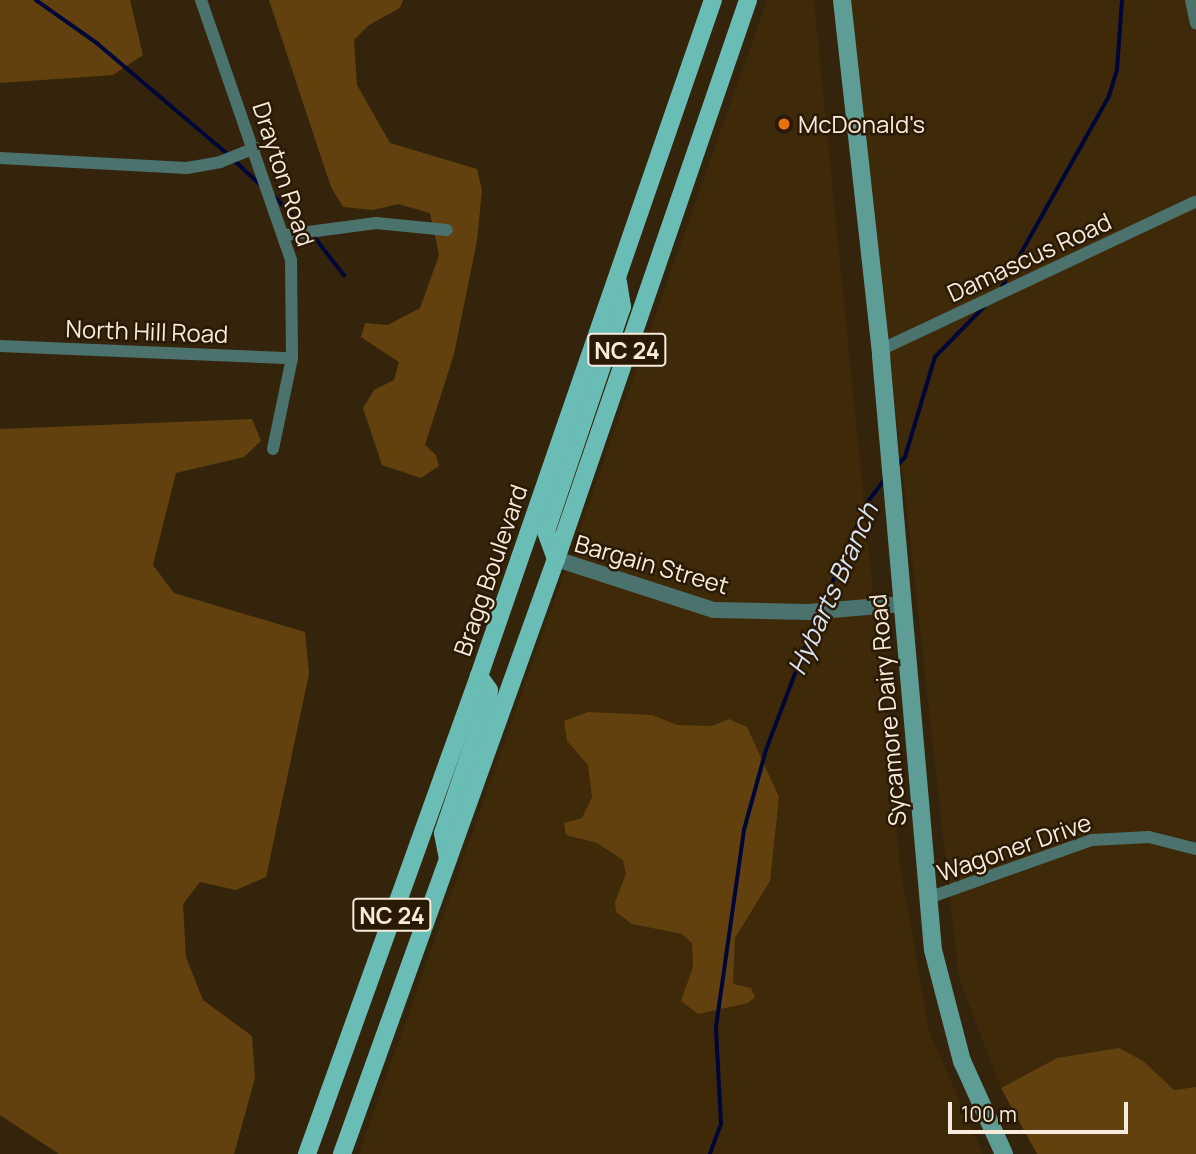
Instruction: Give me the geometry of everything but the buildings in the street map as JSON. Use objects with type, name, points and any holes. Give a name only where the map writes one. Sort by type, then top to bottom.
[{"type":"main road","name":"Bragg Boulevard","points":[[307,1154],[479,676],[713,0]]},
{"type":"main road","name":"NC 24","points":[[342,1154],[556,559],[748,0]]},
{"type":"main road","name":"Sycamore Dairy Road","points":[[842,0],[880,350],[933,950],[952,1030],[981,1107],[1004,1154]]},
{"type":"main road","points":[[556,559],[546,531],[622,307],[617,279]]},
{"type":"main road","points":[[448,859],[443,832],[487,704],[489,690],[479,676]]},
{"type":"street","name":"Drayton Road","points":[[201,0],[286,235],[295,292],[292,358],[273,449]]},
{"type":"street","points":[[1191,0],[1196,23]]},
{"type":"street","points":[[0,158],[187,168],[220,162],[255,148]]},
{"type":"street","name":"Damascus Road","points":[[880,350],[1196,201]]},
{"type":"street","points":[[286,235],[376,223],[447,230]]},
{"type":"street","name":"North Hill Road","points":[[0,346],[292,358]]},
{"type":"street","name":"Bargain Street","points":[[556,559],[714,610],[784,612],[903,604]]},
{"type":"street","name":"Wagoner Drive","points":[[928,898],[1092,840],[1149,837],[1196,849]]},
{"type":"shaded area","points":[[0,0],[130,0],[143,55],[113,75],[0,83]]},
{"type":"shaded area","points":[[269,0],[403,0],[400,8],[369,25],[354,40],[357,85],[390,143],[477,169],[482,190],[477,241],[454,354],[425,445],[436,455],[439,466],[421,478],[382,465],[363,408],[374,390],[394,380],[399,362],[361,337],[365,323],[388,325],[420,308],[439,255],[430,213],[398,204],[373,210],[343,207],[331,187]]},
{"type":"shaded area","points":[[767,0],[814,0],[900,865],[929,1031],[983,1154],[359,1154]]},
{"type":"shaded area","points":[[850,0],[1196,0],[1196,1087],[1174,1090],[1119,1048],[1057,1058],[1001,1088],[959,978]]},
{"type":"shaded area","points":[[252,419],[261,441],[244,457],[176,473],[153,565],[174,593],[305,632],[309,674],[266,877],[236,890],[200,882],[183,904],[186,957],[203,1000],[252,1036],[255,1078],[234,1154],[59,1154],[0,1115],[0,429]]},
{"type":"shaded area","points":[[588,712],[652,715],[677,725],[712,726],[729,719],[747,727],[779,797],[770,881],[735,938],[733,984],[751,988],[755,997],[748,1003],[698,1014],[681,1001],[693,967],[692,943],[682,934],[632,924],[616,912],[615,902],[626,874],[623,860],[597,843],[566,835],[564,823],[582,818],[592,797],[588,765],[567,741],[564,721]]},
{"type":"shaded area","points":[[1119,1048],[1143,1061],[1174,1090],[1196,1087],[1196,1154],[1037,1154],[1001,1088],[1057,1058]]},
{"type":"waterway","points":[[36,0],[97,43],[229,155]]},
{"type":"waterway","name":"Hybarts Branch","points":[[1002,287],[1109,96],[1117,70],[1122,0]]},
{"type":"waterway","points":[[234,160],[259,183]]},
{"type":"waterway","points":[[273,195],[307,229]]},
{"type":"waterway","points":[[313,235],[344,275]]},
{"type":"waterway","name":"Hybarts Branch","points":[[897,466],[905,457],[935,357],[983,308]]},
{"type":"waterway","name":"Hybarts Branch","points":[[822,606],[867,503],[885,479]]},
{"type":"waterway","name":"Hybarts Branch","points":[[710,1154],[721,1124],[716,1027],[744,830],[766,750],[817,616]]},
{"type":"place","name":"McDonald's","points":[[784,124]]}]
